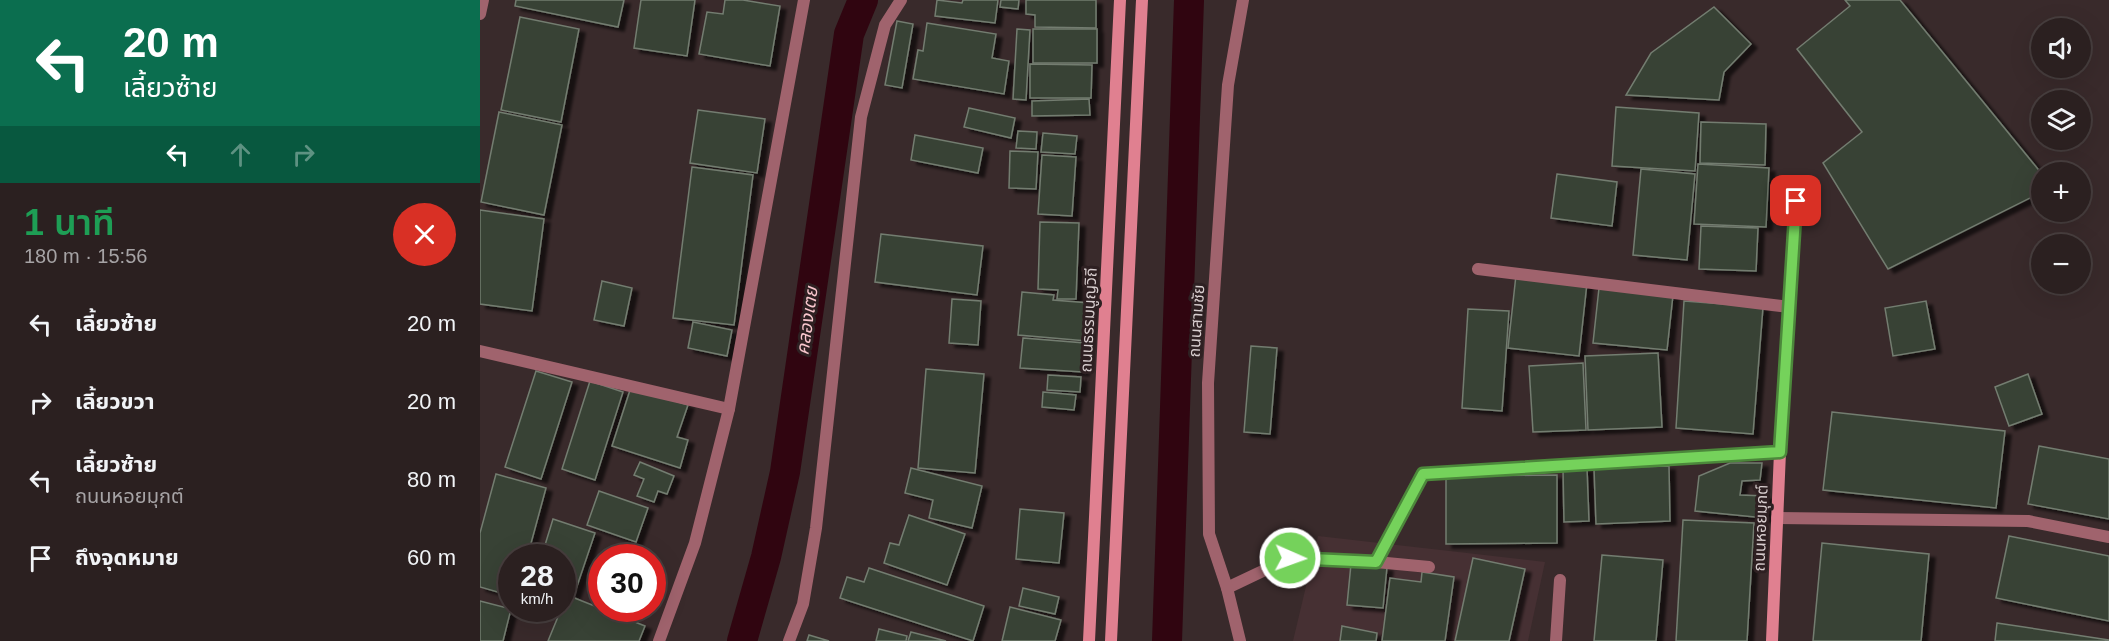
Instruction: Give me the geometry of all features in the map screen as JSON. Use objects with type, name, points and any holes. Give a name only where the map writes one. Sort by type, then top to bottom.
[{"type":"street","points":[[480,14],[483,0]]},
{"type":"street","points":[[659,641],[695,543],[729,408],[804,0]]},
{"type":"street","points":[[789,641],[803,604],[816,528],[861,117],[885,25],[901,0]]},
{"type":"street","name":"ถนนธรรมนูญวิถี","points":[[1089,641],[1120,0]]},
{"type":"street","points":[[1112,641],[1142,0]]},
{"type":"street","name":"ถนนสามชัย","points":[[1240,641],[1227,588],[1209,534],[1208,383],[1228,85],[1243,0]]},
{"type":"street","name":"ถนนหอยมุกต์","points":[[1772,641],[1780,452],[1796,201]]},
{"type":"street","points":[[1478,269],[1789,307]]},
{"type":"street","points":[[480,351],[729,408]]},
{"type":"street","points":[[1376,562],[1423,474],[1780,452]]},
{"type":"street","points":[[1777,518],[2028,521],[2109,537]]},
{"type":"street","points":[[1227,588],[1290,558],[1429,567]]},
{"type":"street","points":[[1556,641],[1560,580]]},
{"type":"shaded area","points":[[1318,536],[1545,562],[1528,641],[1293,641]]},
{"type":"building","points":[[516,0],[624,0],[618,27],[515,6]]},
{"type":"building","points":[[641,0],[695,0],[687,56],[634,48]]},
{"type":"building","points":[[725,0],[743,0],[780,6],[770,66],[699,54],[707,12],[723,14]]},
{"type":"building","points":[[937,0],[962,3],[963,0],[998,0],[995,23],[935,16]]},
{"type":"building","points":[[1001,0],[1019,0],[1018,9],[1000,7]]},
{"type":"building","points":[[1026,0],[1096,0],[1096,28],[1035,27],[1035,15],[1026,14]]},
{"type":"building","points":[[1845,0],[1900,0],[2032,162],[2031,198],[1888,269],[1823,163],[1862,132],[1797,49],[1850,6]]},
{"type":"building","points":[[1714,7],[1751,44],[1724,72],[1719,100],[1626,95],[1651,53]]},
{"type":"building","points":[[520,17],[579,29],[561,122],[501,110]]},
{"type":"building","points":[[897,21],[913,24],[902,88],[885,85]]},
{"type":"building","points":[[927,23],[996,34],[992,58],[1009,61],[1004,94],[913,79],[918,50],[923,51]]},
{"type":"building","points":[[1017,29],[1030,30],[1026,100],[1013,99]]},
{"type":"building","points":[[1033,29],[1097,29],[1097,63],[1033,63]]},
{"type":"building","points":[[1030,64],[1092,65],[1091,98],[1030,98]]},
{"type":"building","points":[[1089,99],[1090,115],[1032,116],[1032,101]]},
{"type":"building","points":[[1616,107],[1699,113],[1695,171],[1612,166]]},
{"type":"building","points":[[969,108],[1015,118],[1011,138],[964,127]]},
{"type":"building","points":[[698,110],[765,119],[757,173],[690,163]]},
{"type":"building","points":[[499,112],[562,125],[544,215],[481,202]]},
{"type":"building","points":[[1701,122],[1766,124],[1765,165],[1700,163]]},
{"type":"building","points":[[1018,131],[1037,132],[1036,149],[1016,148]]},
{"type":"building","points":[[1043,133],[1077,136],[1075,154],[1041,152]]},
{"type":"building","points":[[915,135],[983,148],[978,173],[911,160]]},
{"type":"building","points":[[1010,151],[1038,152],[1036,189],[1009,188]]},
{"type":"building","points":[[1042,155],[1076,157],[1072,216],[1038,214]]},
{"type":"building","points":[[1698,164],[1769,168],[1766,227],[1694,224]]},
{"type":"building","points":[[692,167],[753,175],[734,325],[673,318]]},
{"type":"building","points":[[1641,169],[1695,174],[1687,260],[1633,255]]},
{"type":"building","points":[[1557,174],[1617,182],[1612,226],[1551,218]]},
{"type":"building","points":[[480,210],[544,219],[532,311],[480,304]]},
{"type":"building","points":[[1040,222],[1079,223],[1076,299],[1057,299],[1058,290],[1038,289]]},
{"type":"building","points":[[1701,226],[1758,228],[1756,271],[1699,269]]},
{"type":"building","points":[[881,234],[983,246],[977,295],[875,282]]},
{"type":"building","points":[[1516,275],[1587,283],[1579,356],[1508,348]]},
{"type":"building","points":[[602,281],[632,288],[624,326],[594,320]]},
{"type":"building","points":[[1599,288],[1673,295],[1667,350],[1593,343]]},
{"type":"building","points":[[1022,292],[1054,295],[1053,300],[1090,303],[1087,341],[1018,335]]},
{"type":"building","points":[[952,299],[981,301],[978,345],[949,343]]},
{"type":"building","points":[[1684,301],[1763,307],[1753,434],[1676,428]]},
{"type":"building","points":[[1926,301],[1935,349],[1893,356],[1885,308]]},
{"type":"building","points":[[1468,309],[1509,311],[1502,411],[1462,408]]},
{"type":"building","points":[[693,322],[732,330],[727,356],[688,348]]},
{"type":"building","points":[[1023,338],[1085,343],[1083,372],[1020,368]]},
{"type":"building","points":[[1251,346],[1277,348],[1270,434],[1244,432]]},
{"type":"building","points":[[1658,353],[1662,427],[1588,430],[1585,356]]},
{"type":"building","points":[[1583,363],[1586,430],[1533,432],[1529,366]]},
{"type":"building","points":[[926,369],[984,374],[975,473],[918,468]]},
{"type":"building","points":[[536,371],[572,382],[541,479],[505,467]]},
{"type":"building","points":[[2028,374],[2042,414],[2009,426],[1995,387]]},
{"type":"building","points":[[1048,375],[1081,377],[1080,392],[1047,390]]},
{"type":"building","points":[[590,381],[623,392],[595,480],[562,469]]},
{"type":"building","points":[[631,387],[688,405],[677,437],[688,440],[680,468],[612,446]]},
{"type":"building","points":[[1043,392],[1076,395],[1074,410],[1042,407]]},
{"type":"building","points":[[1832,412],[2005,431],[1996,508],[1823,490]]},
{"type":"building","points":[[2039,446],[2109,459],[2109,519],[2028,504]]},
{"type":"building","points":[[640,462],[674,476],[667,494],[658,491],[654,502],[637,496],[644,479],[634,475]]},
{"type":"building","points":[[1730,463],[1762,463],[1760,480],[1742,481],[1740,495],[1767,496],[1765,518],[1695,511],[1699,476]]},
{"type":"building","points":[[1669,466],[1670,521],[1596,524],[1594,468]]},
{"type":"building","points":[[911,468],[982,486],[972,528],[929,518],[933,500],[905,493]]},
{"type":"building","points":[[1587,468],[1589,521],[1564,522],[1563,469]]},
{"type":"building","points":[[496,474],[546,488],[531,544],[498,544],[498,592],[480,587],[480,533]]},
{"type":"building","points":[[1557,475],[1557,543],[1446,544],[1446,476]]},
{"type":"building","points":[[599,491],[648,508],[636,542],[587,525]]},
{"type":"building","points":[[1020,509],[1064,513],[1059,563],[1016,559]]},
{"type":"building","points":[[909,515],[965,534],[947,585],[884,563],[890,543],[899,545]]},
{"type":"building","points":[[553,519],[595,533],[591,544],[588,544],[588,554],[576,589],[576,544],[545,544]]},
{"type":"building","points":[[1683,520],[1754,523],[1747,641],[1676,641]]},
{"type":"building","points":[[2009,536],[2109,556],[2109,621],[1996,598]]},
{"type":"building","points":[[1822,543],[1929,554],[1921,641],[1813,641]]},
{"type":"building","points":[[1602,555],[1663,560],[1656,641],[1594,641]]},
{"type":"building","points":[[1473,558],[1525,569],[1509,641],[1455,641]]},
{"type":"building","points":[[1351,564],[1387,567],[1383,608],[1347,605]]},
{"type":"building","points":[[869,568],[984,606],[973,641],[840,598],[847,577],[864,582]]},
{"type":"building","points":[[1422,572],[1454,577],[1445,641],[1382,641],[1390,578],[1421,582]]},
{"type":"building","points":[[1023,588],[1059,597],[1055,614],[1019,606]]},
{"type":"building","points":[[576,599],[588,603],[588,622],[635,622],[645,626],[639,641],[548,641],[556,622],[576,622]]},
{"type":"building","points":[[480,601],[498,606],[498,622],[508,622],[503,641],[480,641]]},
{"type":"building","points":[[1010,607],[1061,620],[1055,641],[1002,641]]},
{"type":"building","points":[[1997,623],[2109,640],[2109,641],[1995,641]]},
{"type":"building","points":[[1342,626],[1377,633],[1376,641],[1340,641]]},
{"type":"building","points":[[879,629],[907,636],[906,641],[876,641]]},
{"type":"building","points":[[911,632],[946,641],[908,641]]},
{"type":"building","points":[[809,635],[829,641],[807,641]]},
{"type":"waterway","name":"คลองเตย","points":[[742,641],[766,557],[785,472],[849,34],[863,0]]},
{"type":"waterway","name":"คลองเตย","points":[[1167,641],[1189,0]]},
{"type":"route","points":[[1290,558],[1376,562],[1423,474],[1780,452],[1796,201]]}]
